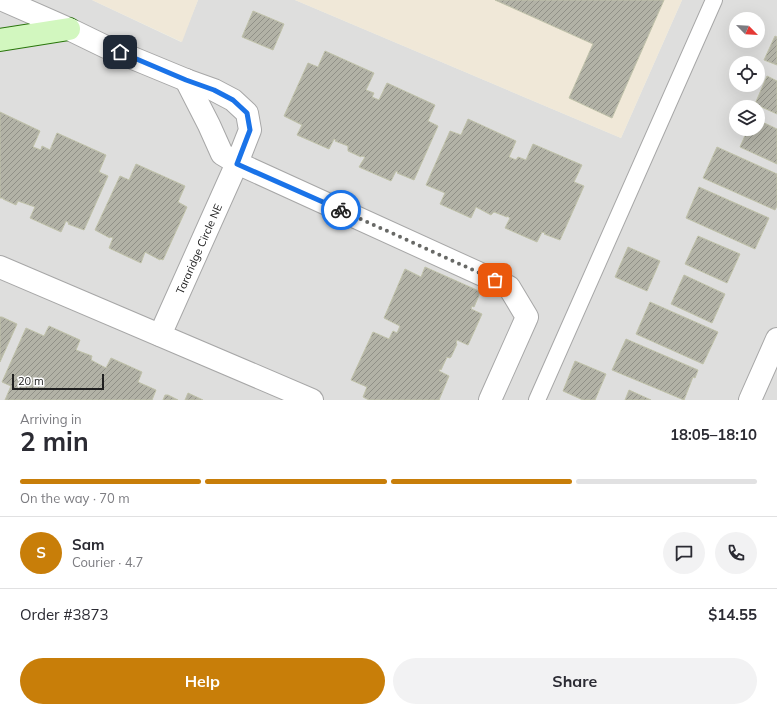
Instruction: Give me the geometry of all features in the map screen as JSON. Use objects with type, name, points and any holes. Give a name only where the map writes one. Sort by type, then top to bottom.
[{"type":"main road","points":[[0,40],[69,29]]},
{"type":"street","name":"Tararidge Circle NE","points":[[3,0],[106,47],[214,90],[233,100],[247,113],[250,130],[237,164],[160,334]]},
{"type":"street","points":[[186,80],[222,154],[237,164],[509,287],[527,316],[490,400]]},
{"type":"street","points":[[0,267],[312,400]]},
{"type":"street","points":[[750,400],[777,339]]},
{"type":"lane","points":[[537,400],[714,0]]},
{"type":"shaded area","points":[[6,0],[92,0],[181,42],[198,0],[295,0],[621,138],[682,0],[777,0],[777,400],[0,400],[0,13]]},
{"type":"shaded area","points":[[92,0],[198,0],[182,42]]},
{"type":"shaded area","points":[[295,0],[682,0],[621,138]]},
{"type":"building","points":[[495,0],[664,0],[612,118],[569,98],[593,44]]},
{"type":"building","points":[[253,11],[284,24],[273,50],[242,37]]},
{"type":"building","points":[[775,36],[777,37],[777,65],[765,60]]},
{"type":"building","points":[[325,51],[374,73],[366,90],[374,93],[372,97],[379,100],[387,83],[435,105],[428,121],[438,126],[414,180],[397,173],[398,172],[396,171],[391,181],[359,167],[365,157],[361,157],[348,151],[348,146],[335,141],[336,140],[334,139],[329,149],[297,135],[302,125],[284,116],[308,63],[318,67]]},
{"type":"building","points":[[767,76],[777,81],[777,114],[765,109],[765,100],[757,100],[760,92],[765,92],[765,81]]},
{"type":"building","points":[[0,112],[40,131],[33,147],[41,150],[42,146],[50,150],[57,133],[106,155],[99,172],[108,176],[84,230],[68,224],[69,223],[66,221],[61,232],[30,218],[35,207],[18,201],[16,205],[3,198],[0,198]]},
{"type":"building","points":[[468,119],[516,141],[509,157],[516,160],[518,157],[526,160],[533,144],[582,165],[574,182],[584,186],[560,240],[542,232],[537,242],[505,228],[510,218],[507,216],[494,212],[491,215],[476,207],[471,218],[440,204],[445,193],[426,185],[450,131],[461,135]]},
{"type":"building","points":[[765,123],[777,129],[777,164],[740,147],[745,136],[765,136]]},
{"type":"building","points":[[717,147],[777,174],[777,206],[775,210],[703,178]]},
{"type":"building","points":[[136,164],[185,186],[178,202],[187,207],[163,260],[160,260],[145,252],[141,263],[109,248],[113,238],[110,238],[95,230],[120,176],[129,180]]},
{"type":"building","points":[[699,187],[769,218],[755,249],[686,218]]},
{"type":"building","points":[[698,236],[740,254],[727,283],[685,264]]},
{"type":"building","points":[[628,247],[660,261],[647,291],[615,277]]},
{"type":"building","points":[[425,267],[479,291],[480,293],[474,307],[472,306],[471,309],[482,314],[468,345],[457,340],[457,344],[451,357],[447,357],[441,370],[440,369],[439,371],[449,376],[439,400],[369,400],[363,397],[367,387],[351,380],[373,332],[389,339],[393,331],[397,333],[400,326],[384,318],[405,269],[421,277]]},
{"type":"building","points":[[684,275],[725,294],[712,323],[671,304]]},
{"type":"building","points":[[650,302],[718,332],[703,364],[636,334]]},
{"type":"building","points":[[0,317],[17,324],[0,362]]},
{"type":"building","points":[[49,326],[80,340],[76,350],[92,356],[91,360],[106,368],[111,358],[142,372],[138,382],[156,390],[152,400],[5,400],[11,386],[2,382],[26,328],[44,336]]},
{"type":"building","points":[[626,339],[698,370],[695,378],[693,377],[684,400],[612,370]]},
{"type":"building","points":[[575,361],[606,374],[595,400],[583,400],[563,391]]},
{"type":"building","points":[[629,390],[651,400],[625,400]]},
{"type":"building","points":[[188,393],[203,400],[185,400]]},
{"type":"building","points":[[165,395],[168,395],[178,400],[163,400]]},
{"type":"way so far","points":[[341,210],[495,280]]},
{"type":"route","points":[[120,52],[186,80],[214,90],[233,100],[247,113],[250,130],[237,164],[341,210]]}]
